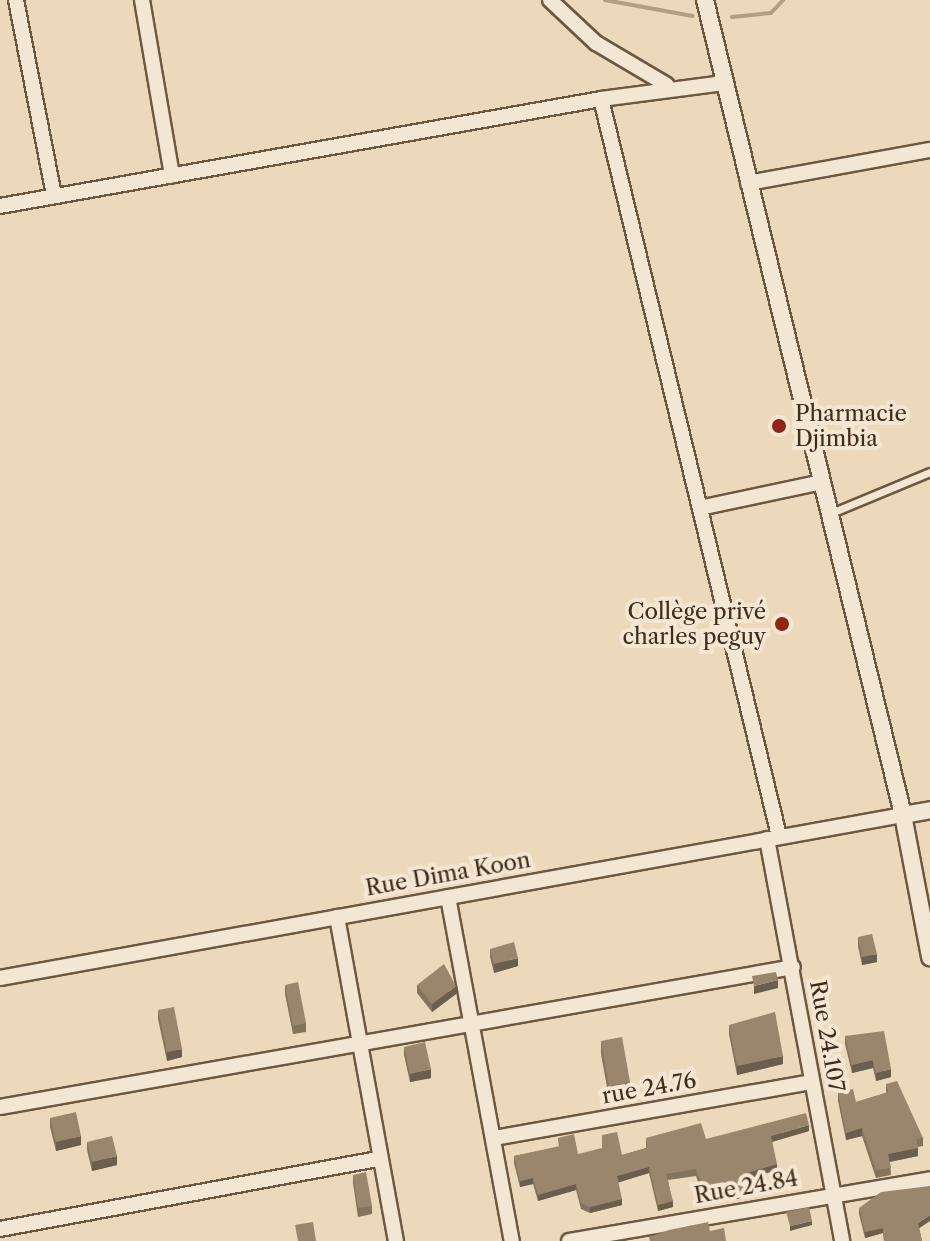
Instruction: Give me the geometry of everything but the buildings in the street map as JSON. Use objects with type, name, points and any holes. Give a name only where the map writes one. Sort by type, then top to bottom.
[{"type":"street","points":[[16,0],[54,196]]},
{"type":"street","points":[[142,0],[172,175]]},
{"type":"street","points":[[550,0],[596,43],[667,85]]},
{"type":"street","points":[[705,0],[818,483],[903,815],[930,957]]},
{"type":"street","points":[[0,206],[667,85],[724,83]]},
{"type":"street","name":"Rue 24.107","points":[[601,99],[700,508],[773,838],[812,1082],[842,1241]]},
{"type":"street","points":[[748,183],[930,150]]},
{"type":"street","points":[[700,508],[818,483]]},
{"type":"street","points":[[903,815],[930,810]]},
{"type":"street","name":"Rue Dima Koon","points":[[0,978],[903,815]]},
{"type":"street","points":[[448,897],[512,1241]]},
{"type":"street","points":[[337,917],[396,1241]]},
{"type":"street","points":[[0,1107],[472,1028],[793,967]]},
{"type":"street","name":"rue 24.76","points":[[494,1138],[812,1082]]},
{"type":"street","points":[[0,1229],[379,1159]]},
{"type":"street","name":"Rue 24.84","points":[[569,1241],[930,1179]]},
{"type":"lane","points":[[826,515],[930,472]]},
{"type":"waterway","points":[[605,0],[693,16]]},
{"type":"waterway","points":[[732,17],[771,13],[783,0]]},
{"type":"place","name":"Pharmacie Djimbia","points":[[779,426]]},
{"type":"place","name":"Collège privé charles peguy","points":[[782,624]]}]
